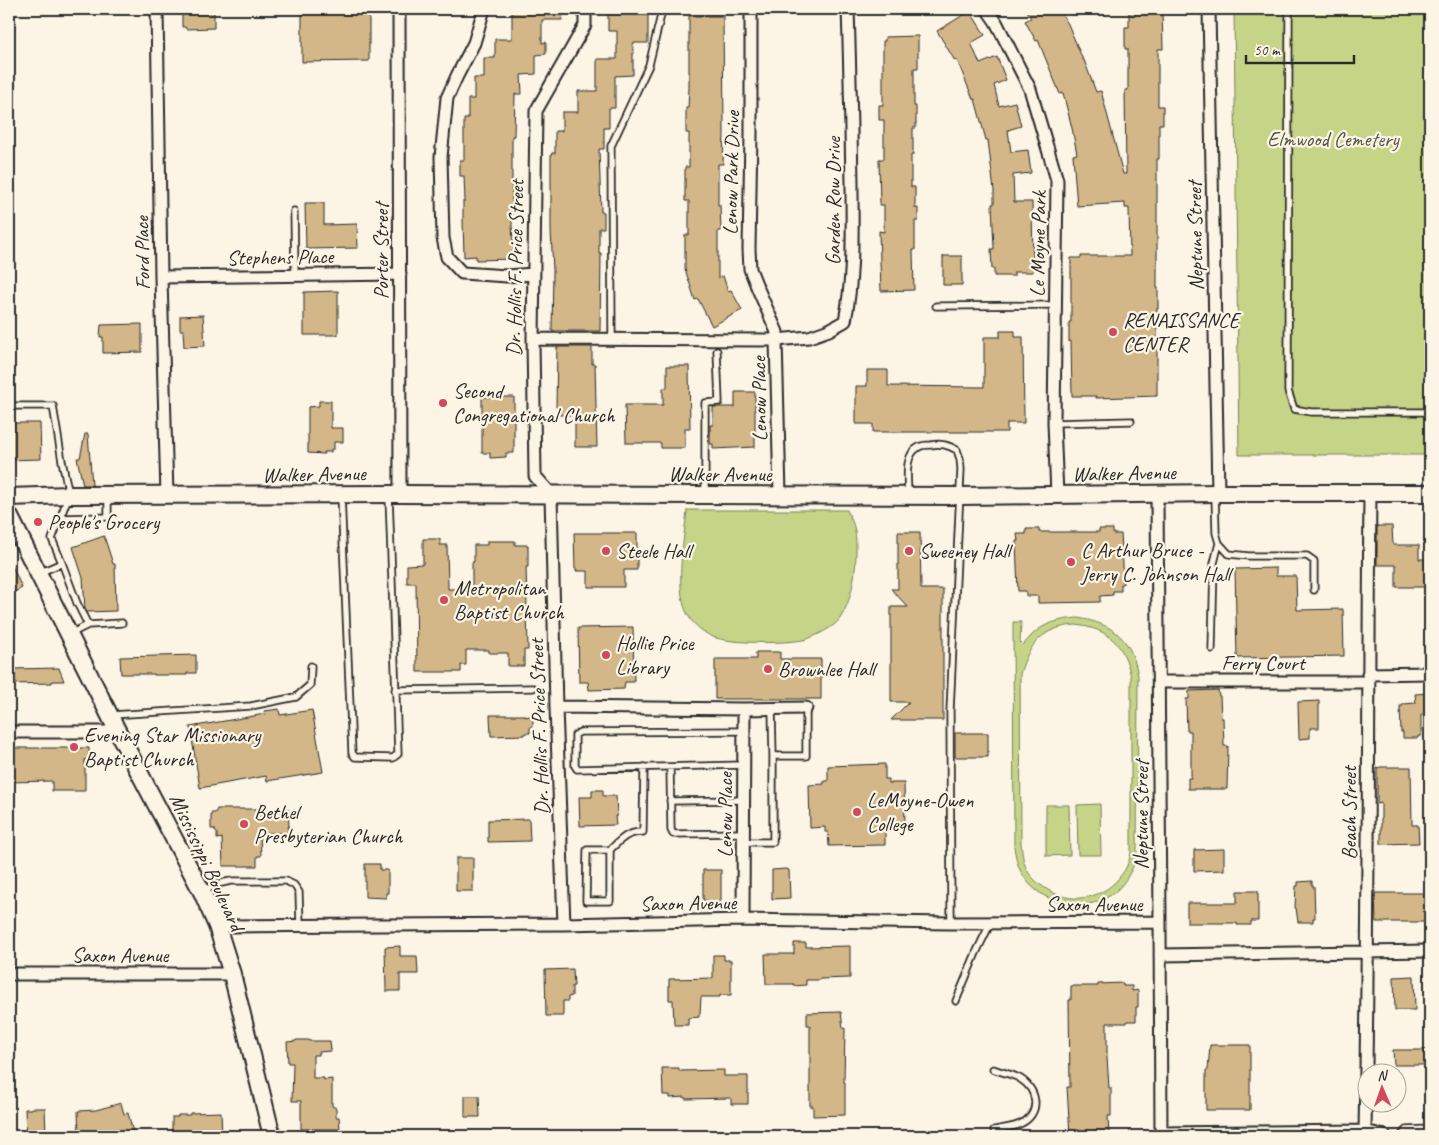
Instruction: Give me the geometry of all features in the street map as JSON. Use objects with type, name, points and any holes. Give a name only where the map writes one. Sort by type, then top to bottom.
[{"type":"street","name":"Ford Place","points":[[157,9],[166,496]]},
{"type":"street","name":"Porter Street","points":[[395,494],[400,274],[399,9]]},
{"type":"street","points":[[484,9],[474,42],[447,98],[441,157],[443,238],[447,258],[462,273],[506,276],[533,274]]},
{"type":"street","name":"Dr. Hollis F. Price Street","points":[[564,924],[551,494],[534,476],[533,274],[536,111],[585,25],[585,9]]},
{"type":"street","name":"Lenow Park Drive","points":[[751,9],[750,269],[777,336]]},
{"type":"street","name":"Garden Row Drive","points":[[777,336],[809,337],[829,330],[845,321],[852,270],[851,77],[848,9]]},
{"type":"street","name":"Le Moyne Park","points":[[987,9],[996,22],[1030,89],[1057,180],[1054,423],[1057,495]]},
{"type":"street","name":"Neptune Street","points":[[1210,9],[1217,493]]},
{"type":"street","name":"Stephens Place","points":[[161,277],[400,274]]},
{"type":"street","points":[[533,340],[777,336]]},
{"type":"street","name":"Lenow Place","points":[[777,336],[780,495]]},
{"type":"street","name":"Walker Avenue","points":[[9,497],[69,495],[395,494],[960,496],[1430,493]]},
{"type":"street","name":"Neptune Street","points":[[1156,494],[1159,682],[1161,1134]]},
{"type":"street","name":"Beach Street","points":[[1365,1131],[1368,952],[1370,494]]},
{"type":"street","name":"Mississippi Boulevard","points":[[9,515],[118,732],[202,892],[217,926],[232,974],[272,1136]]},
{"type":"street","name":"Ferry Court","points":[[1159,682],[1368,678],[1430,673]]},
{"type":"street","points":[[556,707],[806,708]]},
{"type":"street","name":"Lenow Place","points":[[744,709],[744,920]]},
{"type":"street","points":[[9,732],[118,732]]},
{"type":"street","name":"Saxon Avenue","points":[[217,926],[564,924],[744,920],[951,923],[1160,922]]},
{"type":"street","points":[[1160,955],[1430,951]]},
{"type":"street","name":"Saxon Avenue","points":[[9,974],[232,974]]},
{"type":"street","points":[[1161,1134],[1365,1131],[1384,1136]]},
{"type":"lane","points":[[612,340],[611,146],[648,65],[661,15],[660,9]]},
{"type":"lane","points":[[1289,9],[1288,391],[1294,409],[1311,412],[1430,412]]},
{"type":"lane","points":[[294,211],[295,275]]},
{"type":"lane","points":[[936,306],[1055,306]]},
{"type":"lane","points":[[705,495],[705,403],[719,402],[717,351]]},
{"type":"lane","points":[[9,406],[53,406],[69,495],[52,539],[77,603],[88,625]]},
{"type":"lane","points":[[1054,423],[1131,420]]},
{"type":"lane","points":[[908,495],[909,462],[912,452],[920,446],[937,444],[949,446],[957,450],[960,458],[960,496],[950,711],[951,923]]},
{"type":"lane","points":[[1217,493],[1216,533],[1219,543],[1229,554],[1307,556],[1314,561],[1314,590]]},
{"type":"lane","points":[[341,495],[352,753],[355,757],[393,758],[398,754],[395,690],[395,494]]},
{"type":"lane","points":[[60,518],[108,517],[108,496]]},
{"type":"lane","points":[[1212,649],[1214,563],[1219,543]]},
{"type":"lane","points":[[39,573],[62,563]]},
{"type":"lane","points":[[69,634],[88,625],[122,623]]},
{"type":"lane","points":[[110,715],[251,706],[296,697],[310,685],[311,666]]},
{"type":"lane","points":[[395,690],[533,688]]},
{"type":"lane","points":[[773,756],[806,756],[806,708]]},
{"type":"lane","points":[[670,767],[670,830],[673,834],[744,838],[773,842],[772,709]]},
{"type":"lane","points":[[744,731],[580,732],[575,735],[575,766],[577,769],[744,765]]},
{"type":"lane","points":[[610,850],[610,901],[586,901],[587,850],[610,850],[627,835],[633,832],[643,832],[644,767]]},
{"type":"lane","points":[[670,801],[744,800]]},
{"type":"lane","points":[[202,892],[217,884],[231,881],[286,881],[294,885],[299,892],[300,925]]},
{"type":"lane","points":[[956,1002],[976,952],[991,922]]},
{"type":"lane","points":[[993,1069],[1019,1078],[1032,1090],[1036,1104],[1032,1114],[1020,1124],[994,1130]]},
{"type":"lane","points":[[1400,1136],[1406,1130],[1429,1129],[1427,1136]]},
{"type":"green space","name":"Elmwood Cemetery","points":[[1234,9],[1430,9],[1430,455],[1239,455]]},
{"type":"green space","points":[[687,510],[847,510],[855,531],[854,577],[849,600],[837,623],[811,638],[787,642],[733,641],[713,637],[701,630],[686,611],[681,588],[681,562]]},
{"type":"green space","points":[[1078,618],[1102,624],[1119,635],[1126,643],[1135,663],[1138,676],[1137,858],[1123,883],[1111,895],[1099,901],[1074,905],[1061,903],[1038,891],[1028,883],[1018,866],[1014,846],[1013,622],[1021,622],[1020,642],[1023,645],[1041,628],[1053,622]],"holes":[[[1064,626],[1088,627],[1098,630],[1113,640],[1124,656],[1131,677],[1131,853],[1124,872],[1107,889],[1089,897],[1069,898],[1040,885],[1029,873],[1024,860],[1021,843],[1020,674],[1033,646],[1046,633]]]},
{"type":"green space","points":[[1100,804],[1101,855],[1078,855],[1077,805]]},
{"type":"green space","points":[[1046,805],[1069,805],[1070,855],[1046,856]]},
{"type":"building","points":[[195,9],[214,9],[214,28],[186,29],[182,27],[182,14],[195,13]]},
{"type":"building","points":[[302,9],[369,9],[369,61],[302,62]]},
{"type":"building","points":[[512,9],[562,9],[562,20],[542,20],[542,43],[546,42],[546,54],[536,55],[536,74],[521,75],[522,94],[515,94],[514,136],[512,136],[512,225],[515,259],[476,260],[476,256],[464,257],[464,176],[460,176],[460,160],[464,160],[464,119],[468,119],[468,99],[474,99],[474,78],[484,78],[484,58],[495,58],[495,39],[512,39]]},
{"type":"building","points":[[630,9],[645,9],[645,14],[648,14],[648,43],[633,43],[633,75],[615,76],[615,108],[609,108],[609,128],[604,128],[604,149],[599,149],[601,212],[604,212],[604,228],[599,228],[599,253],[601,253],[600,331],[552,331],[551,156],[552,153],[555,153],[555,131],[562,131],[562,112],[578,112],[578,91],[597,91],[597,59],[617,59],[617,31],[608,31],[608,14],[630,14]]},
{"type":"building","points":[[1025,9],[1059,9],[1068,24],[1096,92],[1101,91],[1123,174],[1126,174],[1125,90],[1128,90],[1128,49],[1125,49],[1125,27],[1129,27],[1129,9],[1162,9],[1163,49],[1158,49],[1158,106],[1163,106],[1163,124],[1159,124],[1159,159],[1157,159],[1157,396],[1096,398],[1096,396],[1072,396],[1071,341],[1069,342],[1069,322],[1071,322],[1071,258],[1081,258],[1081,256],[1130,256],[1129,208],[1125,208],[1125,203],[1077,206],[1073,155],[1077,154],[1063,93],[1060,94],[1038,40],[1036,41],[1025,21],[1031,18]]},
{"type":"building","points":[[970,11],[985,35],[971,43],[980,64],[997,57],[1006,80],[994,85],[999,106],[1015,102],[1021,126],[1008,130],[1011,152],[1028,150],[1031,173],[1013,175],[1014,202],[1032,202],[1033,272],[1014,272],[1014,276],[994,276],[991,249],[994,249],[992,204],[994,204],[994,191],[988,140],[986,140],[975,99],[973,99],[957,60],[955,61],[937,31]]},
{"type":"building","points":[[689,16],[723,16],[724,132],[723,164],[718,164],[718,205],[720,205],[721,231],[718,231],[718,278],[723,276],[728,291],[731,290],[742,310],[712,326],[698,299],[695,300],[685,269],[685,235],[689,235],[689,201],[685,201],[685,167],[689,167],[689,133],[686,133],[686,108],[688,108],[689,88]]},
{"type":"building","points":[[918,36],[918,68],[914,68],[916,128],[913,128],[913,155],[911,155],[911,187],[915,187],[915,208],[918,208],[918,221],[915,221],[915,250],[913,250],[914,290],[881,291],[879,231],[884,232],[884,205],[880,205],[879,159],[884,159],[884,120],[879,120],[879,105],[883,105],[883,41],[885,41],[885,37]]},
{"type":"building","points":[[305,203],[324,203],[324,225],[357,224],[358,248],[306,249]]},
{"type":"building","points":[[943,256],[962,256],[962,285],[943,285]]},
{"type":"building","points":[[338,291],[338,335],[304,335],[304,292]]},
{"type":"building","points":[[203,315],[205,346],[184,347],[183,330],[180,330],[180,316]]},
{"type":"building","points":[[142,324],[142,352],[103,353],[103,337],[100,337],[101,325]]},
{"type":"building","points":[[1000,331],[1015,331],[1015,337],[1023,337],[1024,423],[1007,423],[1007,432],[873,432],[873,424],[856,424],[856,386],[867,386],[867,370],[888,370],[888,386],[984,387],[984,337],[1000,337]]},
{"type":"building","points":[[557,347],[592,347],[592,364],[595,364],[597,447],[575,447],[575,415],[559,415],[559,407],[556,407]]},
{"type":"building","points":[[667,366],[689,366],[690,428],[685,428],[685,448],[661,448],[661,443],[626,443],[625,405],[663,405],[663,388],[667,388]]},
{"type":"building","points":[[735,392],[755,392],[755,447],[713,449],[713,444],[710,444],[710,425],[713,425],[713,407],[735,407]]},
{"type":"building","points":[[482,397],[514,397],[514,453],[506,453],[506,457],[490,458],[490,453],[482,453]]},
{"type":"building","points":[[319,401],[331,401],[331,428],[343,428],[343,442],[334,442],[334,449],[331,449],[331,452],[324,452],[324,454],[308,453],[308,407],[319,406]]},
{"type":"building","points":[[9,423],[40,423],[41,459],[9,460]]},
{"type":"building","points":[[85,434],[88,434],[92,485],[83,485],[77,458],[80,458]]},
{"type":"building","points":[[1377,526],[1392,526],[1393,545],[1419,545],[1419,559],[1428,559],[1429,587],[1396,587],[1396,565],[1377,565]]},
{"type":"building","name":"C Arthur Bruce - Jerry C. Johnson Hall","points":[[1026,529],[1039,529],[1039,532],[1099,532],[1099,529],[1113,529],[1113,534],[1121,534],[1123,584],[1121,584],[1121,591],[1113,591],[1113,595],[1100,596],[1100,602],[1038,603],[1038,596],[1026,596],[1026,591],[1018,591],[1016,541],[1018,541],[1017,534],[1026,534]]},
{"type":"building","points":[[898,532],[920,532],[921,589],[943,589],[943,720],[891,720],[909,702],[891,702],[891,607],[908,607],[891,589],[898,589]]},
{"type":"building","name":"Steele Hall","points":[[574,533],[637,533],[637,570],[624,570],[624,587],[588,587],[588,571],[576,571],[577,569],[575,569]]},
{"type":"building","points":[[104,536],[113,564],[115,564],[116,611],[87,612],[85,609],[83,578],[73,547]]},
{"type":"building","name":"Metropolitan Baptist Church","points":[[423,539],[440,539],[440,545],[447,545],[448,589],[472,589],[474,545],[487,545],[487,541],[515,541],[515,545],[528,545],[528,567],[526,567],[528,650],[524,650],[524,666],[508,666],[508,653],[489,653],[489,650],[466,650],[466,665],[461,665],[461,672],[417,672],[416,583],[407,583],[407,565],[423,564]]},
{"type":"building","points":[[9,559],[22,588],[9,595]]},
{"type":"building","points":[[1276,568],[1276,576],[1296,576],[1297,610],[1343,609],[1344,656],[1237,658],[1235,569]]},
{"type":"building","name":"Hollie Price Library","points":[[633,627],[634,682],[625,682],[624,689],[589,690],[588,682],[579,682],[578,628]]},
{"type":"building","name":"Brownlee Hall","points":[[756,652],[780,652],[780,659],[821,659],[821,699],[715,699],[715,659],[756,659]]},
{"type":"building","points":[[196,655],[196,673],[187,673],[187,675],[121,674],[120,657]]},
{"type":"building","points":[[59,668],[64,681],[12,684],[12,669]]},
{"type":"building","points":[[1218,690],[1221,718],[1223,718],[1224,746],[1228,746],[1227,789],[1188,789],[1188,778],[1191,778],[1191,731],[1187,731],[1186,699],[1189,699],[1189,691]]},
{"type":"building","points":[[1430,693],[1430,715],[1421,715],[1421,736],[1418,736],[1418,738],[1403,738],[1400,706],[1416,703],[1415,694]]},
{"type":"building","points":[[1319,701],[1319,728],[1310,728],[1310,738],[1299,739],[1298,702]]},
{"type":"building","points":[[279,709],[280,715],[312,710],[323,772],[267,781],[266,776],[200,788],[190,727],[265,714],[264,711]]},
{"type":"building","points":[[490,715],[530,716],[533,724],[530,728],[530,733],[525,733],[525,735],[491,736]]},
{"type":"building","points":[[955,733],[988,733],[988,757],[955,757]]},
{"type":"building","points":[[9,748],[89,748],[89,760],[85,759],[85,791],[52,791],[52,781],[9,782]]},
{"type":"building","points":[[885,764],[885,779],[889,779],[889,783],[904,783],[905,826],[889,826],[889,830],[885,831],[885,845],[829,846],[828,832],[825,832],[825,827],[810,828],[809,785],[824,784],[824,781],[828,781],[828,766]]},
{"type":"building","points":[[1411,767],[1412,825],[1418,825],[1419,843],[1381,844],[1381,803],[1377,804],[1377,768]]},
{"type":"building","points":[[592,790],[603,790],[603,796],[616,796],[616,825],[580,826],[579,797],[592,797]]},
{"type":"building","points":[[217,809],[288,809],[288,833],[260,833],[261,856],[257,856],[257,866],[223,866],[222,838],[217,839],[215,829],[211,829],[211,813],[215,813]]},
{"type":"building","points":[[529,819],[530,841],[488,842],[488,820]]},
{"type":"building","points":[[1224,849],[1224,870],[1194,871],[1194,850]]},
{"type":"building","points":[[456,858],[473,858],[473,891],[456,891]]},
{"type":"building","points":[[365,864],[380,864],[380,870],[388,870],[388,893],[386,893],[386,898],[365,897]]},
{"type":"building","points":[[703,870],[721,870],[720,903],[705,904],[705,900],[703,900]]},
{"type":"building","points":[[772,870],[789,870],[790,898],[772,899]]},
{"type":"building","points":[[1312,881],[1312,886],[1314,886],[1315,918],[1313,918],[1313,922],[1298,922],[1295,908],[1296,886],[1298,886],[1298,882]]},
{"type":"building","points":[[1237,891],[1258,891],[1258,921],[1251,921],[1251,925],[1237,925],[1237,923],[1187,923],[1187,903],[1237,903]]},
{"type":"building","points":[[1375,893],[1423,893],[1423,896],[1428,896],[1429,917],[1427,917],[1427,922],[1376,922]]},
{"type":"building","points":[[794,943],[806,943],[806,947],[850,946],[850,978],[806,980],[806,985],[794,986],[794,984],[766,984],[765,954],[794,954]]},
{"type":"building","points":[[400,946],[400,956],[417,956],[418,974],[400,974],[400,991],[386,991],[385,947]]},
{"type":"building","points":[[713,955],[724,955],[724,960],[731,960],[731,995],[701,997],[699,1017],[688,1018],[688,1025],[674,1025],[673,1000],[669,1000],[669,979],[713,978]]},
{"type":"building","points":[[573,969],[574,986],[572,986],[572,996],[568,997],[568,1001],[563,1001],[563,1016],[546,1016],[545,970]]},
{"type":"building","points":[[1414,976],[1415,1010],[1395,1010],[1394,977]]},
{"type":"building","points":[[1123,983],[1123,986],[1132,986],[1132,991],[1138,990],[1138,1007],[1136,1007],[1136,1021],[1107,1023],[1107,1057],[1109,1088],[1111,1088],[1111,1116],[1108,1116],[1109,1136],[1070,1136],[1067,1087],[1070,1087],[1069,1000],[1071,1000],[1071,986],[1098,986],[1098,984]]},
{"type":"building","points":[[841,1012],[843,1028],[845,1028],[845,1115],[813,1116],[813,1106],[810,1106],[810,1025],[807,1025],[807,1013]]},
{"type":"building","points":[[296,1040],[330,1041],[331,1051],[319,1052],[319,1055],[313,1055],[313,1078],[332,1079],[332,1106],[336,1108],[336,1117],[339,1117],[340,1129],[301,1129],[301,1101],[292,1101],[293,1063],[288,1063],[287,1042]]},
{"type":"building","points":[[1210,1045],[1250,1045],[1250,1110],[1206,1110],[1206,1070],[1208,1070]]},
{"type":"building","points":[[1393,1050],[1430,1050],[1430,1065],[1406,1065],[1406,1062],[1394,1062]]},
{"type":"building","points":[[662,1068],[679,1068],[679,1071],[724,1070],[724,1076],[748,1076],[748,1104],[731,1104],[731,1098],[670,1098],[670,1095],[663,1095]]},
{"type":"building","points":[[465,1096],[479,1096],[480,1117],[465,1117]]},
{"type":"building","points":[[121,1103],[124,1114],[128,1113],[134,1136],[79,1136],[78,1111],[96,1110]]},
{"type":"building","points":[[45,1108],[46,1136],[26,1136],[25,1109]]},
{"type":"building","points":[[221,1112],[222,1136],[172,1135],[172,1117],[190,1115],[190,1113]]},
{"type":"place","name":"RENAISSANCE CENTER","points":[[1113,332]]},
{"type":"place","name":"Second Congregational Church","points":[[443,403]]},
{"type":"place","name":"People's Grocery","points":[[38,522]]},
{"type":"place","name":"Steele Hall","points":[[606,551]]},
{"type":"place","name":"Sweeney Hall","points":[[909,551]]},
{"type":"place","name":"C Arthur Bruce - Jerry C. Johnson Hall","points":[[1071,562]]},
{"type":"place","name":"Metropolitan Baptist Church","points":[[444,600]]},
{"type":"place","name":"Hollie Price Library","points":[[606,655]]},
{"type":"place","name":"Brownlee Hall","points":[[768,669]]},
{"type":"place","name":"Evening Star Missionary Baptist Church","points":[[74,747]]},
{"type":"place","name":"LeMoyne-Owen College","points":[[857,812]]},
{"type":"place","name":"Bethel Presbyterian Church","points":[[244,824]]}]
